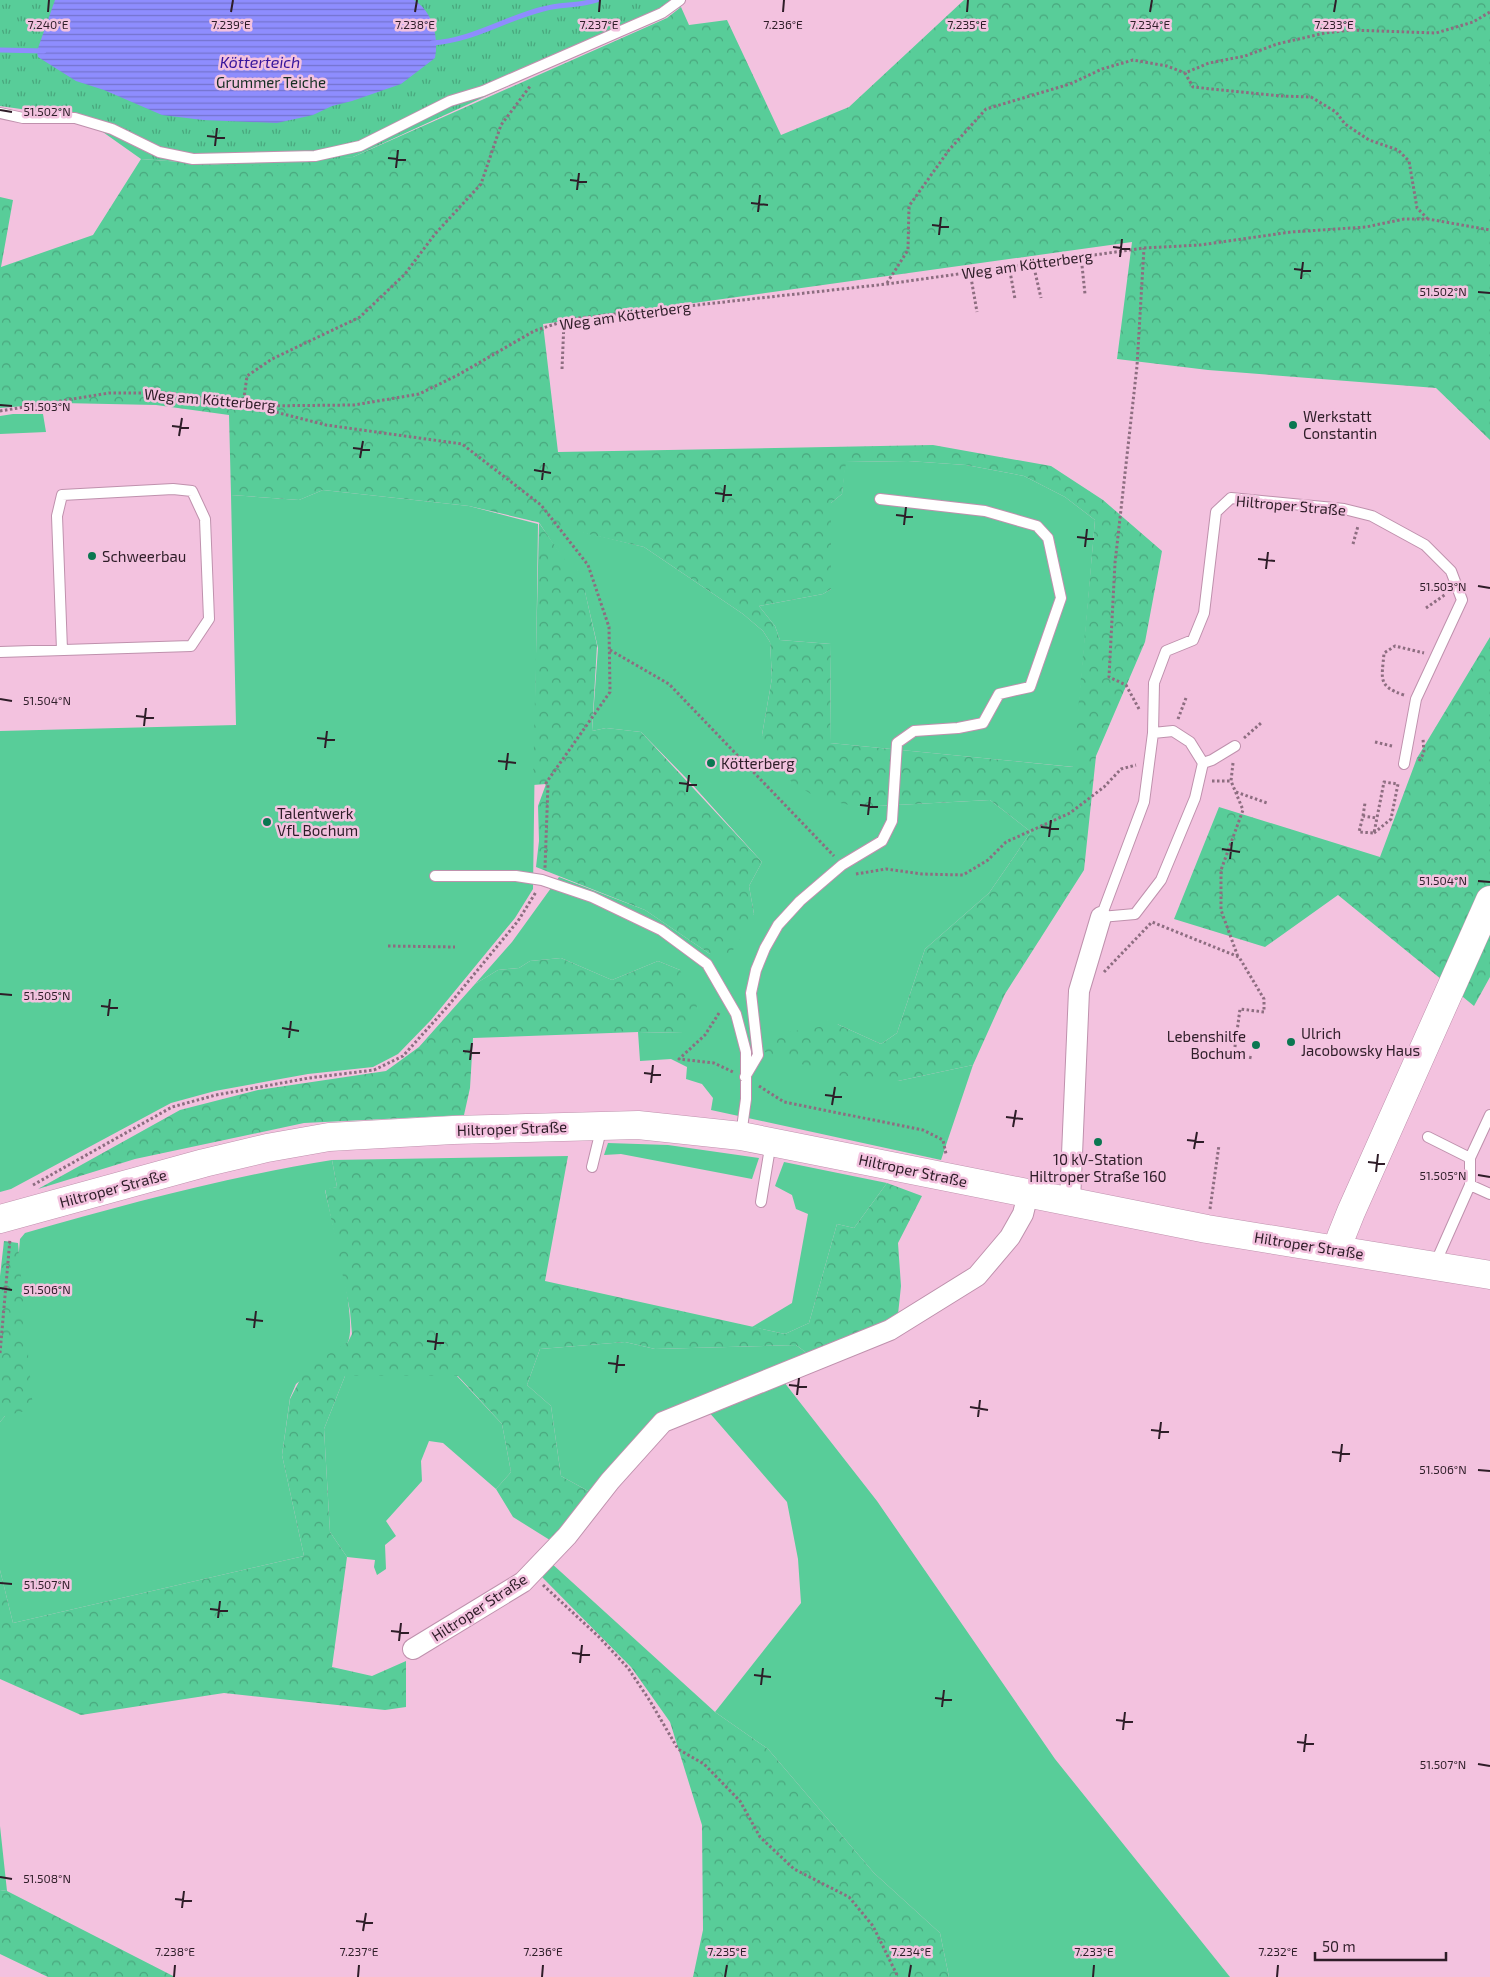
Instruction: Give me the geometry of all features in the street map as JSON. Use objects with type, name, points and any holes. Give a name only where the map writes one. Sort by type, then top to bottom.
[{"type":"street","points":[[1338,1250],[1351,1212],[1490,900]]},
{"type":"street","name":"Hiltroper Straße","points":[[1070,1201],[1080,991],[1102,917]]},
{"type":"street","name":"Hiltroper Straße","points":[[8,1217],[204,1163],[267,1148],[329,1137],[453,1130],[638,1125],[772,1141],[1207,1230],[1435,1264],[1490,1275]]},
{"type":"street","name":"Hiltroper Straße","points":[[413,1649],[523,1582],[567,1536],[610,1481],[663,1422],[890,1330],[976,1276],[1010,1237],[1023,1214],[1028,1194]]},
{"type":"lane","points":[[0,113],[23,118],[75,118],[112,129],[159,152],[193,159],[315,156],[360,146],[450,101],[484,91],[662,14],[680,0]]},
{"type":"lane","points":[[0,652],[191,646],[209,619],[205,519],[192,492],[173,489],[62,495],[56,516],[62,650]]},
{"type":"lane","name":"Hiltroper Straße","points":[[1102,917],[1144,802],[1153,734],[1154,684],[1159,664],[1166,651],[1193,640],[1204,613],[1216,512],[1231,498],[1344,509],[1372,516],[1425,545],[1451,571],[1462,600],[1416,699],[1404,764]]},
{"type":"lane","points":[[745,1077],[758,1055],[751,993],[756,970],[778,925],[800,901],[824,878],[882,841],[892,821],[897,744],[914,731],[958,728],[982,723],[999,694],[1030,687],[1061,598],[1048,538],[1037,526],[985,511],[880,499]]},
{"type":"lane","points":[[1102,917],[1135,914],[1161,880],[1195,798],[1203,762],[1190,742],[1173,732],[1153,734]]},
{"type":"lane","points":[[1203,762],[1212,760],[1235,746]]},
{"type":"lane","points":[[435,876],[516,876],[542,880],[592,898],[661,930],[707,964],[736,1014],[746,1052],[746,1099],[741,1136]]},
{"type":"lane","points":[[1435,1264],[1470,1185],[1470,1158],[1490,1115]]},
{"type":"lane","points":[[592,1167],[602,1126]]},
{"type":"lane","points":[[1428,1137],[1470,1158]]},
{"type":"lane","points":[[760,1202],[772,1141]]},
{"type":"lane","points":[[1470,1185],[1490,1194]]},
{"type":"path","points":[[1185,73],[1209,63],[1245,56],[1277,44],[1325,32],[1352,30],[1436,33],[1473,22],[1490,12]]},
{"type":"path","points":[[887,284],[908,250],[909,206],[949,150],[986,110],[1070,84],[1102,69],[1133,60],[1166,66],[1185,73],[1193,87],[1240,93],[1311,97],[1336,112],[1345,124],[1369,140],[1398,150],[1409,162],[1417,208],[1428,220]]},
{"type":"path","points":[[243,405],[247,376],[272,359],[360,317],[405,274],[435,234],[481,184],[501,125],[546,64]]},
{"type":"path","name":"Weg am Kötterberg","points":[[0,411],[110,393],[172,393],[252,406],[354,405],[419,394],[458,375],[534,331],[564,322],[887,284],[1118,251],[1200,245],[1291,232],[1366,228],[1404,219],[1428,220],[1490,230]]},
{"type":"path","points":[[1144,248],[1137,366],[1115,563],[1112,649],[1108,668],[1109,677],[1126,685],[1153,734]]},
{"type":"path","points":[[1081,256],[1085,294]]},
{"type":"path","points":[[1033,263],[1041,298]]},
{"type":"path","points":[[1009,266],[1014,299]]},
{"type":"path","points":[[970,272],[977,312]]},
{"type":"path","points":[[562,369],[564,322]]},
{"type":"path","points":[[81,1158],[172,1107],[225,1093],[309,1078],[374,1070],[403,1056],[448,1006],[518,921],[532,900],[542,880],[546,865],[548,784],[546,783],[610,692],[609,627],[588,564],[541,504],[462,444],[326,425],[252,406]]},
{"type":"path","points":[[1353,544],[1362,514]]},
{"type":"path","points":[[1426,608],[1457,587]]},
{"type":"path","points":[[1416,699],[1388,690],[1382,682],[1384,653],[1395,646],[1424,653],[1430,669]]},
{"type":"path","points":[[609,650],[668,684],[842,865]]},
{"type":"path","points":[[1173,732],[1186,698]]},
{"type":"path","points":[[1375,742],[1392,746]]},
{"type":"path","points":[[824,878],[886,869],[922,874],[963,875],[988,860],[1006,842],[1070,813],[1104,787],[1121,769],[1149,762]]},
{"type":"path","points":[[1199,782],[1231,781],[1243,810],[1221,870],[1220,910],[1239,958],[1264,1000],[1264,1012],[1240,1009],[1234,1054],[1254,1058]]},
{"type":"path","points":[[1365,803],[1359,832],[1374,833],[1391,819],[1398,784],[1384,782],[1374,833]]},
{"type":"path","points":[[1236,792],[1267,803]]},
{"type":"path","points":[[1363,816],[1377,818]]},
{"type":"path","points":[[1080,991],[1107,970],[1152,922],[1239,958]]},
{"type":"path","points":[[388,946],[454,948]]},
{"type":"path","points":[[728,1000],[705,1035],[679,1059],[714,1063],[745,1077],[784,1102],[923,1130],[943,1140],[946,1155],[943,1177]]},
{"type":"path","points":[[1207,1230],[1218,1145]]},
{"type":"path","points":[[0,1353],[10,1243],[8,1217]]},
{"type":"path","points":[[537,1568],[544,1586],[598,1636],[628,1668],[678,1748],[704,1764],[740,1802],[760,1837],[794,1869],[849,1897],[872,1926],[898,1977]]},
{"type":"green space","name":"Grummer Teiche","points":[[0,0],[678,0],[681,7],[353,157],[282,165],[221,165],[141,159],[83,118],[0,106]]},
{"type":"green space","points":[[964,0],[1490,0],[1490,440],[1436,388],[1208,370],[1117,359],[1132,242],[543,324],[558,452],[933,445],[1051,466],[1103,500],[1162,551],[1145,642],[1096,756],[1084,870],[1005,994],[973,1065],[898,1081],[834,1075],[765,1052],[759,1037],[837,1024],[881,1044],[897,1033],[925,949],[989,893],[1031,832],[990,800],[859,807],[817,798],[786,778],[772,759],[762,735],[772,678],[770,642],[763,631],[743,614],[644,547],[469,506],[323,490],[299,500],[231,495],[229,415],[156,405],[61,403],[0,408],[0,197],[13,200],[1,267],[93,235],[141,159],[221,165],[353,157],[667,18],[681,7],[689,25],[727,20],[781,135],[849,107]],"holes":[[[908,461],[966,465],[1024,476],[1065,497],[1095,520],[1073,767],[830,743],[831,644],[780,640],[775,626],[759,606],[823,594],[831,589],[831,503],[842,494],[846,462]]]},
{"type":"green space","points":[[43,414],[46,432],[0,434],[0,416]]},
{"type":"green space","points":[[908,461],[966,465],[1024,476],[1065,497],[1095,520],[1074,767],[830,743],[831,644],[780,640],[775,626],[759,606],[823,594],[831,589],[831,503],[842,494],[845,462]]},
{"type":"green space","name":"Talentwerk VfL Bochum","points":[[323,490],[469,506],[538,524],[533,889],[515,918],[431,1020],[398,1054],[373,1067],[308,1074],[215,1091],[171,1103],[11,1189],[0,1192],[0,731],[236,725],[231,495],[299,500]]},
{"type":"green space","points":[[538,521],[644,547],[743,614],[763,631],[770,642],[772,678],[762,735],[859,807],[990,800],[1031,832],[989,893],[925,949],[897,1033],[881,1044],[837,1024],[898,1081],[973,1065],[941,1160],[711,1110],[713,1098],[702,1084],[686,1079],[687,1067],[671,1059],[640,1061],[638,1032],[683,1033],[680,970],[658,961],[612,980],[561,958],[530,961],[519,968],[498,970],[475,984],[512,942],[559,877],[645,910],[710,954],[754,914],[749,886],[762,862],[689,781],[641,732],[606,728],[592,731],[598,648],[585,592]]},
{"type":"green space","points":[[539,523],[584,587],[597,645],[592,731],[606,728],[641,732],[762,862],[749,886],[754,914],[729,957],[710,954],[645,910],[536,867],[539,841],[538,806],[546,784],[533,785]]},
{"type":"green space","points":[[1490,637],[1490,977],[1474,1006],[1338,895],[1265,947],[1174,919],[1219,807],[1380,857],[1417,758]]},
{"type":"green space","points":[[561,958],[612,980],[658,961],[680,970],[697,1006],[684,1033],[638,1032],[473,1038],[470,1088],[464,1115],[304,1123],[135,1159],[38,1189],[180,1110],[258,1090],[386,1071],[419,1047],[475,984],[498,970],[519,968],[530,961]]},
{"type":"green space","points":[[608,1143],[668,1145],[759,1158],[752,1179],[621,1154],[604,1155]]},
{"type":"green space","points":[[568,1156],[545,1281],[785,1334],[809,1323],[837,1224],[854,1228],[887,1183],[922,1196],[898,1243],[901,1286],[897,1324],[812,1357],[796,1345],[655,1349],[625,1342],[540,1349],[527,1385],[551,1406],[561,1476],[590,1492],[553,1542],[513,1517],[496,1489],[511,1472],[502,1424],[458,1376],[345,1376],[324,1429],[330,1532],[347,1557],[332,1667],[372,1676],[406,1661],[406,1707],[385,1710],[224,1693],[81,1715],[0,1679],[0,1570],[13,1623],[304,1556],[282,1455],[290,1399],[306,1368],[348,1342],[352,1334],[350,1311],[325,1189],[337,1187],[332,1160]]},
{"type":"green space","points":[[332,1160],[337,1187],[325,1190],[347,1292],[350,1330],[348,1342],[296,1384],[290,1398],[282,1455],[304,1556],[13,1623],[0,1570],[0,1422],[5,1416],[20,1239],[25,1233],[139,1202],[254,1174]]},
{"type":"green space","points":[[784,1162],[887,1183],[854,1228],[837,1224],[809,1323],[785,1334],[752,1327],[792,1303],[808,1214],[796,1209],[792,1195],[775,1186]]},
{"type":"green space","points":[[4,1241],[18,1243],[33,1409],[5,1416],[0,1422],[0,1276]]},
{"type":"green space","points":[[625,1342],[655,1349],[796,1345],[812,1357],[784,1382],[877,1501],[1055,1759],[1230,1977],[949,1977],[940,1933],[874,1873],[768,1749],[715,1712],[801,1603],[798,1559],[787,1502],[708,1411],[666,1427],[590,1492],[561,1476],[551,1406],[527,1385],[540,1349]]},
{"type":"green space","points":[[345,1376],[457,1376],[502,1424],[511,1472],[496,1489],[443,1443],[429,1441],[421,1461],[422,1481],[386,1521],[396,1536],[385,1545],[386,1569],[377,1575],[374,1567],[375,1560],[347,1557],[330,1532],[324,1429]]},
{"type":"green space","points":[[550,1562],[715,1712],[768,1749],[874,1873],[940,1933],[949,1977],[693,1977],[703,1930],[702,1825],[670,1722],[631,1667],[541,1576]]},
{"type":"green space","points":[[0,1826],[7,1891],[0,1890]]},
{"type":"green space","points":[[0,1890],[7,1891],[175,1977],[48,1977],[0,1954]]},
{"type":"water","name":"Kötterteich","points":[[55,0],[414,0],[426,11],[433,26],[436,42],[435,58],[401,84],[332,106],[313,115],[277,123],[203,120],[162,115],[104,90],[76,81],[38,57],[37,51]]},
{"type":"waterway","points":[[432,43],[475,34],[543,9],[597,0]]},
{"type":"waterway","points":[[0,50],[44,51]]},
{"type":"place","name":"Werkstatt Constantin","points":[[1293,425]]},
{"type":"place","name":"Schweerbau","points":[[92,556]]},
{"type":"place","name":"Kötterberg","points":[[711,763]]},
{"type":"place","name":"Talentwerk VfL Bochum","points":[[267,822]]},
{"type":"place","name":"Ulrich Jacobowsky Haus","points":[[1291,1042]]},
{"type":"place","name":"Lebenshilfe Bochum","points":[[1256,1045]]},
{"type":"place","name":"10 kV-Station Hiltroper Straße 160","points":[[1098,1142]]}]
